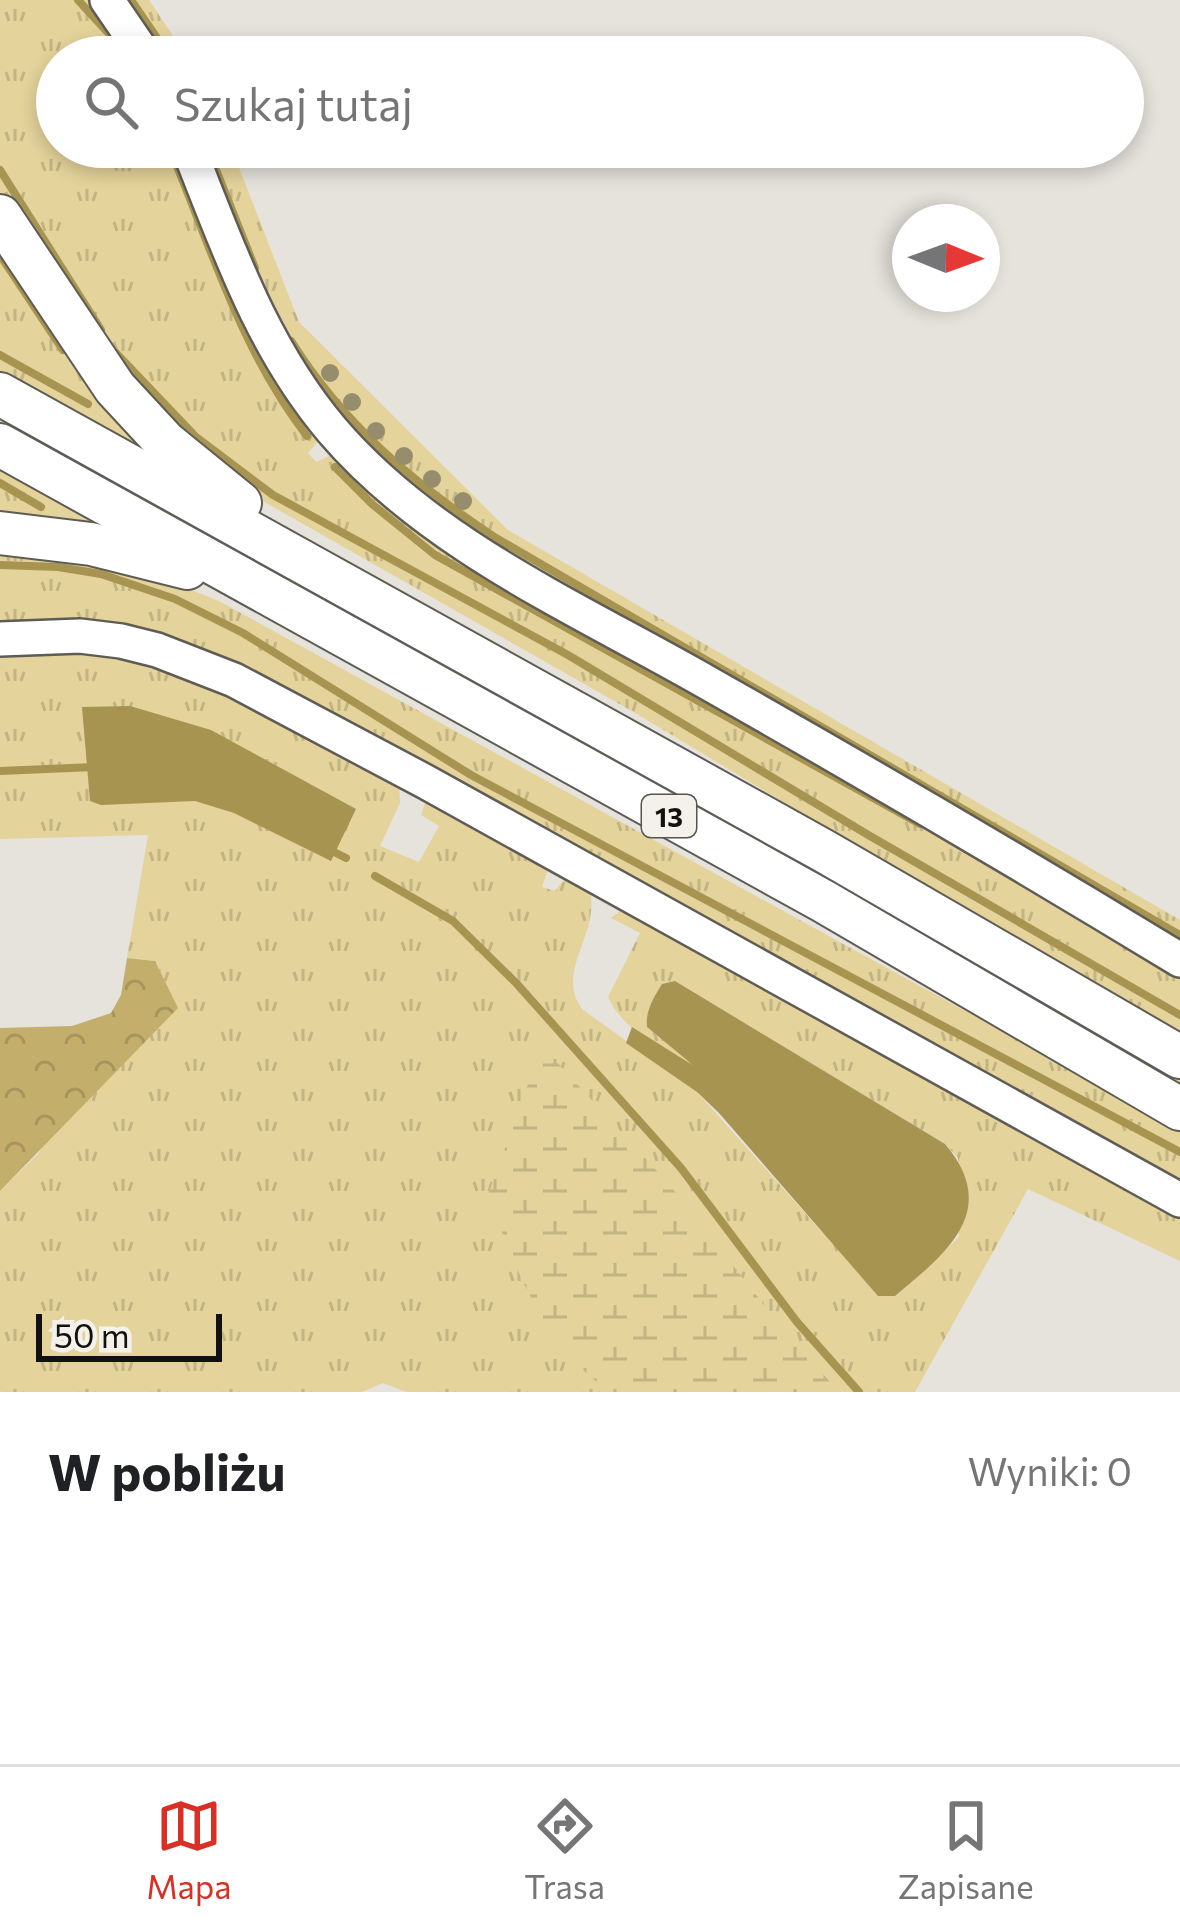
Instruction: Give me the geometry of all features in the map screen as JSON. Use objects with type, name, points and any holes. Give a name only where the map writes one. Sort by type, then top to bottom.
[{"type":"main road","points":[[0,216],[116,388],[140,416],[207,478],[345,585]]},
{"type":"main road","name":"13","points":[[0,394],[824,850],[1180,1057]]},
{"type":"main road","name":"13","points":[[0,445],[861,923],[1180,1109]]},
{"type":"main road","points":[[0,533],[146,556],[218,578],[305,614]]},
{"type":"lane","points":[[107,0],[132,36]]},
{"type":"lane","points":[[196,168],[272,346],[332,429],[405,501],[503,566],[933,811],[1180,960]]},
{"type":"lane","points":[[0,639],[80,636],[121,641],[234,680],[1180,1201]]},
{"type":"green space","points":[[0,0],[90,0],[118,36],[36,36],[36,168],[189,168],[320,439],[308,453],[316,462],[336,453],[1180,966],[1180,1033],[637,714],[233,484],[92,337],[0,192]]},
{"type":"green space","points":[[120,0],[149,0],[173,36],[145,36]]},
{"type":"green space","points":[[209,168],[239,168],[299,322],[508,530],[1180,920],[1180,944],[490,546],[390,476],[299,369]]},
{"type":"green space","points":[[0,234],[163,462],[0,372]]},
{"type":"green space","points":[[0,410],[1180,1073],[1180,1090],[0,427]]},
{"type":"green space","points":[[0,466],[129,537],[0,519]]},
{"type":"green space","points":[[0,542],[141,570],[219,601],[1180,1129],[1180,1190],[259,681],[0,628]]},
{"type":"green space","points":[[0,648],[151,657],[399,780],[400,803],[380,846],[419,862],[439,826],[421,815],[425,803],[433,798],[542,858],[547,872],[542,887],[555,891],[564,880],[576,876],[588,882],[590,917],[573,979],[582,1009],[697,1092],[821,1231],[895,1296],[959,1237],[958,1158],[945,1144],[675,981],[662,984],[649,1010],[647,1027],[700,1070],[635,1031],[608,997],[640,933],[611,918],[628,905],[1180,1210],[1180,1261],[1028,1189],[915,1392],[406,1392],[383,1383],[362,1392],[0,1392],[0,1191],[38,1154],[155,961],[127,958],[148,835],[0,839]]},
{"type":"green space","points":[[127,958],[155,961],[178,1008],[0,1191],[0,1028],[72,1026],[111,1013],[121,995]]},
{"type":"green space","points":[[542,1046],[668,1183],[839,1392],[611,1392],[567,1353],[534,1304],[488,1195]]},
{"type":"shaded area","points":[[130,706],[211,730],[356,809],[331,861],[234,813],[195,801],[101,805],[90,801],[82,707]]},
{"type":"shaded area","points":[[675,981],[945,1144],[961,1168],[968,1190],[967,1210],[948,1247],[895,1296],[878,1296],[697,1092],[626,1043],[632,1027],[694,1066],[647,1027],[649,1010],[662,984]]},
{"type":"waterway","points":[[78,0],[111,36]]},
{"type":"waterway","points":[[131,0],[156,36]]},
{"type":"waterway","points":[[177,168],[245,332],[307,436]]},
{"type":"waterway","points":[[215,168],[255,268]]},
{"type":"waterway","points":[[0,170],[101,330]]},
{"type":"waterway","points":[[0,255],[63,350]]},
{"type":"waterway","points":[[291,341],[334,400],[383,451],[496,538],[1180,935]]},
{"type":"waterway","points":[[116,353],[196,437],[273,495],[568,655],[1180,1015]]},
{"type":"waterway","points":[[0,355],[88,404]]},
{"type":"waterway","points":[[335,467],[435,555],[920,824]]},
{"type":"waterway","points":[[0,483],[41,507]]},
{"type":"waterway","points":[[0,565],[101,574],[175,599],[243,633],[471,775],[1180,1152]]},
{"type":"waterway","points":[[0,771],[94,767]]},
{"type":"waterway","points":[[330,850],[346,858]]},
{"type":"waterway","points":[[375,876],[453,921],[517,984],[681,1168],[797,1322],[859,1392]]}]
